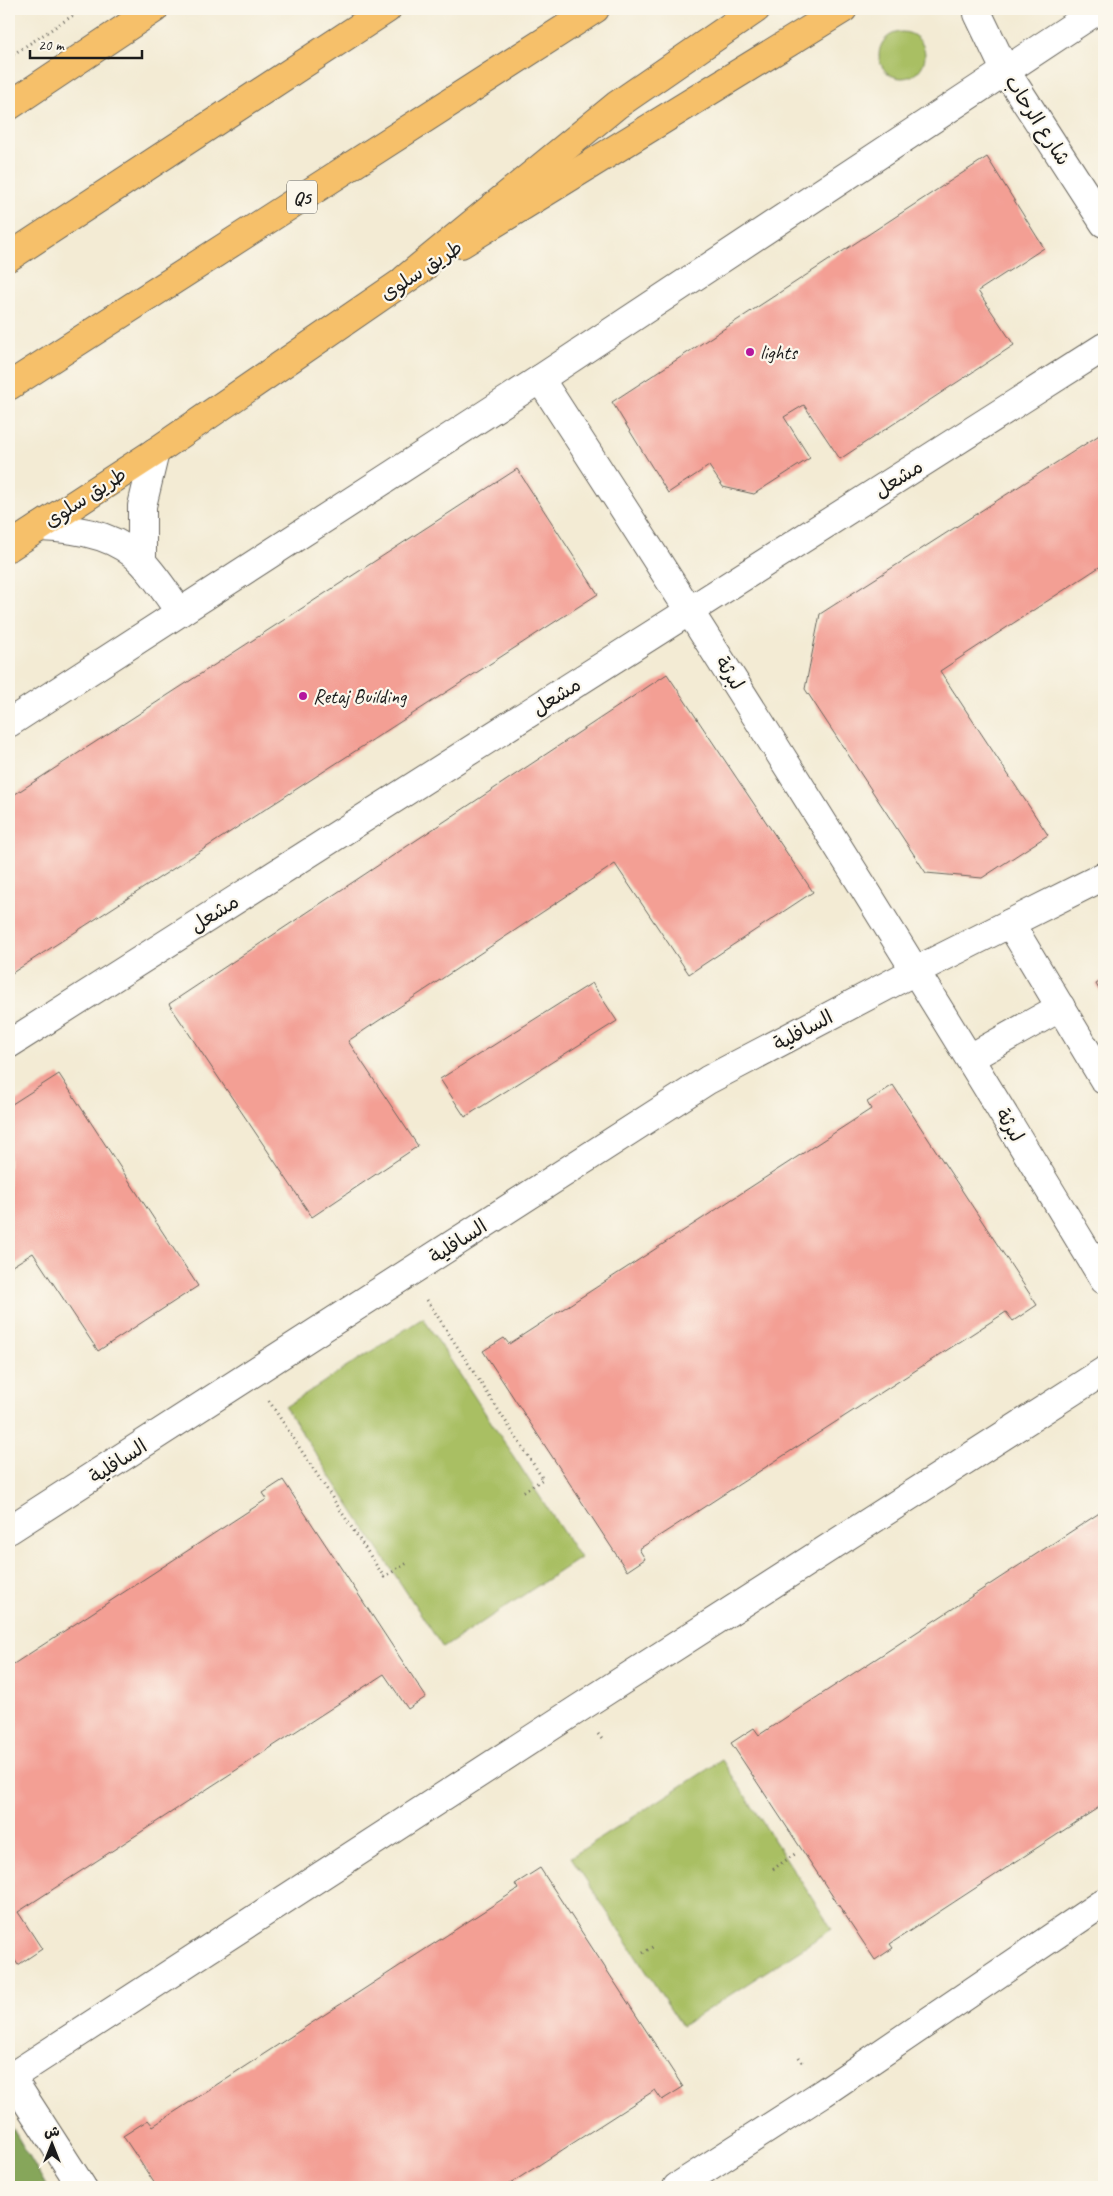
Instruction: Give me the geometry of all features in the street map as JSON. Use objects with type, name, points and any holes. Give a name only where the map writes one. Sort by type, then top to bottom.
[{"type":"main road","points":[[9,106],[154,9]]},
{"type":"main road","points":[[9,256],[387,9]]},
{"type":"main road","name":"Q5","points":[[9,386],[595,9]]},
{"type":"main road","points":[[405,279],[617,106],[756,9]]},
{"type":"main road","name":"طريق سلوى","points":[[9,547],[155,452],[405,279],[843,9]]},
{"type":"street","points":[[9,723],[540,379],[1099,9]]},
{"type":"street","name":"شارع الرحاب","points":[[974,11],[1005,70],[1104,223]]},
{"type":"street","name":"مشعل","points":[[9,1044],[1104,348]]},
{"type":"street","name":"لبرثة","points":[[540,379],[691,610],[916,970],[1104,1280]]},
{"type":"street","points":[[142,561],[142,506],[155,452]]},
{"type":"street","points":[[40,526],[68,528],[94,534],[120,545],[142,561],[180,612]]},
{"type":"street","points":[[916,970],[1104,876]]},
{"type":"street","points":[[1010,923],[1104,1080]]},
{"type":"street","name":"السافلية","points":[[9,1530],[708,1080],[916,970]]},
{"type":"street","points":[[970,1058],[1060,1007]]},
{"type":"street","points":[[82,2187],[10,2076],[1104,1371]]},
{"type":"street","points":[[677,2187],[823,2093],[1104,1902]]},
{"type":"path","points":[[9,57],[83,9]]},
{"type":"path","points":[[409,1272],[543,1479],[523,1492]]},
{"type":"path","points":[[252,1375],[384,1577],[409,1562]]},
{"type":"path","points":[[773,1869],[794,1854]]},
{"type":"path","points":[[643,1953],[654,1946]]},
{"type":"green space","points":[[898,32],[906,32],[915,36],[921,42],[925,55],[921,68],[915,74],[906,78],[898,78],[889,74],[883,68],[879,59],[879,51],[883,42],[889,36]]},
{"type":"green space","points":[[423,1318],[580,1558],[443,1648],[285,1407]]},
{"type":"green space","points":[[722,1760],[832,1929],[682,2026],[571,1857]]},
{"type":"green space","points":[[9,2122],[47,2187],[9,2187]]},
{"type":"building","points":[[987,157],[1044,248],[978,291],[1014,345],[840,459],[804,405],[784,417],[810,458],[754,494],[723,487],[709,466],[668,493],[612,402]]},
{"type":"building","points":[[1104,432],[1104,564],[940,671],[1048,835],[982,878],[926,873],[805,689],[820,614]]},
{"type":"building","name":"Retaj Building","points":[[517,469],[598,594],[9,975],[9,798]]},
{"type":"building","points":[[667,674],[813,892],[689,974],[615,864],[348,1041],[418,1146],[312,1217],[169,1004]]},
{"type":"building","points":[[1104,979],[1104,998],[1096,984]]},
{"type":"building","points":[[592,983],[617,1021],[465,1117],[440,1079]]},
{"type":"building","points":[[59,1074],[198,1286],[98,1351],[33,1253],[9,1268],[9,1106]]},
{"type":"building","points":[[893,1085],[1037,1305],[1013,1321],[1006,1312],[639,1549],[645,1559],[627,1571],[483,1351],[504,1338],[509,1344],[871,1109],[867,1102]]},
{"type":"building","points":[[283,1480],[426,1697],[408,1709],[384,1674],[18,1912],[42,1949],[18,1965],[9,1951],[9,1667],[267,1499],[263,1493]]},
{"type":"building","points":[[1104,1510],[1104,1804],[890,1944],[893,1948],[875,1960],[731,1743],[754,1728],[759,1735]]},
{"type":"building","points":[[540,1868],[683,2087],[662,2100],[655,2090],[505,2187],[157,2187],[123,2136],[148,2120],[153,2126],[518,1889],[515,1884]]},
{"type":"place","name":"lights","points":[[750,352]]},
{"type":"place","name":"Retaj Building","points":[[303,696]]}]
